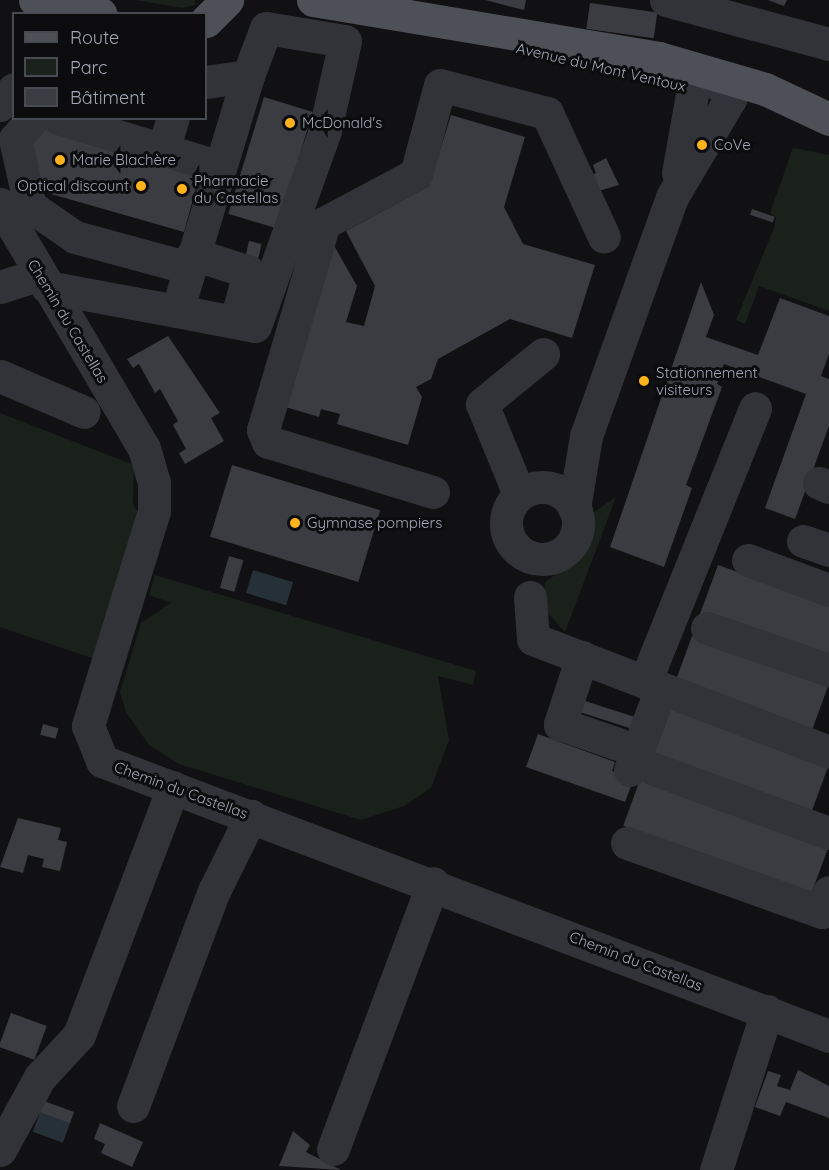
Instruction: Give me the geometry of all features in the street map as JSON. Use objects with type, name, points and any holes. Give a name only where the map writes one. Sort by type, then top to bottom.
[{"type":"main road","points":[[207,20],[227,0]]},
{"type":"main road","name":"Avenue du Mont Ventoux","points":[[313,0],[793,102],[829,119]]},
{"type":"main road","points":[[41,5],[88,12]]},
{"type":"main road","name":"Avenue du Mont Ventoux","points":[[707,84],[829,139]]},
{"type":"street","points":[[666,0],[829,44]]},
{"type":"street","points":[[0,287],[43,281],[177,311],[255,326],[325,130],[345,41],[266,28],[217,166],[177,311]]},
{"type":"street","points":[[207,82],[248,76]]},
{"type":"street","points":[[530,597],[559,554],[575,537],[574,508],[586,436],[676,186],[707,84]]},
{"type":"street","points":[[433,492],[268,442],[263,429],[324,223],[416,174],[440,85],[547,113],[604,237]]},
{"type":"street","points":[[0,105],[12,91]]},
{"type":"street","name":"Chemin du Castellas","points":[[31,120],[15,139],[12,207],[43,281],[144,448],[154,482],[154,511],[88,726],[102,761],[433,883],[767,1011],[825,1027]]},
{"type":"street","points":[[71,120],[110,126],[164,150],[217,166]]},
{"type":"street","points":[[164,150],[172,120]]},
{"type":"street","points":[[12,207],[75,237],[249,272],[235,322]]},
{"type":"street","points":[[530,490],[482,404],[543,354]]},
{"type":"street","points":[[0,376],[84,412]]},
{"type":"street","points":[[634,761],[653,686],[755,408]]},
{"type":"street","points":[[586,436],[530,490],[506,520],[530,597],[532,639],[829,752]]},
{"type":"street","points":[[530,490],[564,494],[574,508]]},
{"type":"street","points":[[515,548],[536,558],[559,554]]},
{"type":"street","points":[[748,560],[829,590]]},
{"type":"street","points":[[707,628],[829,670]]},
{"type":"street","points":[[582,657],[560,724],[634,761],[829,833]]},
{"type":"street","points":[[0,1150],[40,1077],[79,1035],[173,787]]},
{"type":"street","points":[[133,1106],[214,891],[251,816]]},
{"type":"street","points":[[627,843],[822,912],[829,892]]},
{"type":"street","points":[[333,1149],[433,883]]},
{"type":"street","points":[[716,1170],[767,1011]]},
{"type":"green space","points":[[135,0],[195,0],[195,5],[182,8]]},
{"type":"green space","points":[[793,148],[829,155],[829,311],[759,286],[745,324],[736,320],[774,228],[776,217],[770,213]]},
{"type":"green space","points":[[0,413],[134,465],[133,504],[142,520],[98,660],[0,627]]},
{"type":"green space","points":[[616,497],[565,632],[543,608],[545,582],[576,560],[592,531],[594,512]]},
{"type":"green space","points":[[155,575],[476,671],[473,685],[438,676],[449,740],[431,788],[404,806],[361,820],[179,764],[149,745],[126,712],[120,692],[141,623],[171,603],[149,595]]},
{"type":"shaded area","points":[[253,570],[293,582],[286,605],[246,593]]},
{"type":"shaded area","points":[[40,1112],[70,1123],[63,1143],[33,1132]]},
{"type":"building","points":[[485,0],[526,0],[524,10]]},
{"type":"building","points":[[768,0],[787,0],[784,6]]},
{"type":"building","points":[[590,3],[657,12],[654,38],[586,29]]},
{"type":"building","points":[[264,97],[313,112],[277,229],[228,214]]},
{"type":"building","points":[[451,115],[525,137],[504,207],[523,244],[595,265],[572,338],[510,319],[438,359],[431,379],[416,387],[422,397],[408,445],[337,424],[340,414],[321,409],[319,417],[279,405],[328,235],[357,286],[346,322],[364,326],[375,286],[346,231],[429,186]]},
{"type":"building","points":[[45,127],[201,170],[184,232],[44,192],[29,143]]},
{"type":"building","points":[[606,158],[619,185],[588,194],[582,179],[596,173],[593,165]]},
{"type":"building","points":[[752,209],[775,217],[773,222],[750,215]]},
{"type":"building","points":[[249,241],[262,244],[258,261],[245,259]]},
{"type":"building","points":[[701,282],[714,315],[706,337],[758,355],[780,298],[829,316],[829,354],[821,376],[829,379],[829,426],[795,519],[765,508],[806,394],[724,364],[717,384],[722,387],[686,485],[692,488],[664,567],[610,547]]},
{"type":"building","points":[[168,336],[220,413],[211,418],[224,441],[185,464],[179,453],[186,449],[173,425],[178,421],[160,389],[155,393],[139,364],[133,368],[127,359]]},
{"type":"building","name":"Gymnase pompiers","points":[[232,465],[380,510],[358,582],[210,537]]},
{"type":"building","points":[[229,556],[243,560],[234,592],[220,588]]},
{"type":"building","points":[[718,565],[829,605],[829,661],[700,614]]},
{"type":"building","points":[[692,636],[828,686],[810,734],[674,685]]},
{"type":"building","points":[[582,700],[636,718],[633,729],[578,711]]},
{"type":"building","points":[[666,706],[829,765],[811,814],[648,755]]},
{"type":"building","points":[[43,724],[58,728],[56,739],[40,735]]},
{"type":"building","points":[[538,734],[615,762],[612,771],[634,778],[625,802],[526,767]]},
{"type":"building","points":[[641,777],[829,845],[811,894],[623,826]]},
{"type":"building","points":[[18,818],[61,828],[58,840],[67,842],[60,871],[42,867],[44,859],[28,855],[23,873],[0,867]]},
{"type":"building","points":[[11,1013],[47,1026],[34,1060],[0,1047]]},
{"type":"building","points":[[798,1070],[829,1086],[829,1118],[786,1102],[780,1116],[755,1107],[768,1071],[781,1075],[777,1086],[790,1090]]},
{"type":"building","points":[[44,1101],[74,1112],[70,1123],[40,1112]]},
{"type":"building","points":[[100,1123],[143,1142],[132,1167],[101,1153],[105,1144],[94,1139]]},
{"type":"building","points":[[293,1131],[310,1145],[306,1152],[341,1170],[279,1166]]},
{"type":"place","name":"McDonald's","points":[[290,123]]},
{"type":"place","name":"CoVe","points":[[702,145]]},
{"type":"place","name":"Marie Blachère","points":[[60,160]]},
{"type":"place","name":"Optical discount","points":[[141,186]]},
{"type":"place","name":"Pharmacie du Castellas","points":[[182,189]]},
{"type":"place","name":"Stationnement visiteurs","points":[[644,381]]},
{"type":"place","name":"Gymnase pompiers","points":[[295,523]]}]
